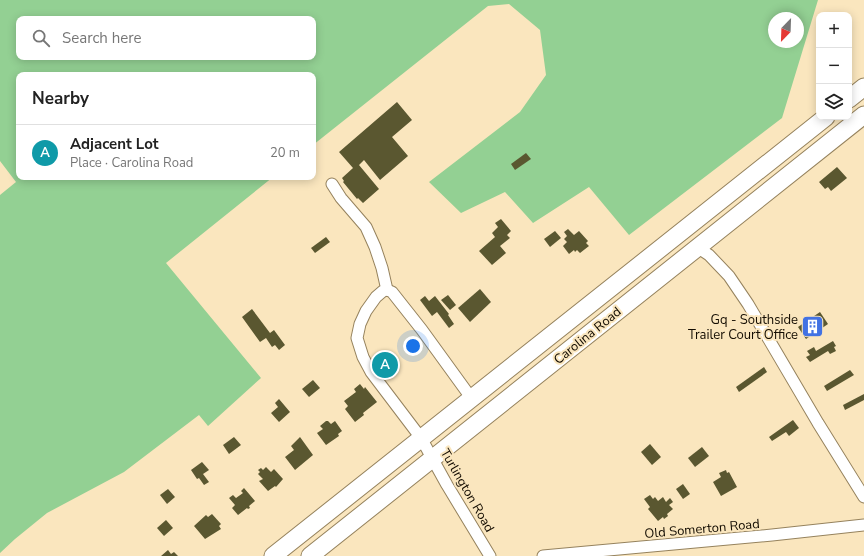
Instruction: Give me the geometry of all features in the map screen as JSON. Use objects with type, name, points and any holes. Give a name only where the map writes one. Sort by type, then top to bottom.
[{"type":"highway","points":[[852,97],[864,87]]},
{"type":"highway","name":"Carolina Road","points":[[310,556],[864,115]]},
{"type":"highway","name":"Carolina Road","points":[[273,556],[822,120]]},
{"type":"street","points":[[332,184],[341,198],[366,227],[378,254],[387,290],[392,292],[422,330],[472,399]]},
{"type":"street","points":[[697,247],[709,256],[729,276],[748,304],[818,423],[864,497]]},
{"type":"street","name":"Turlington Road","points":[[387,290],[376,296],[366,311],[360,324],[357,338],[363,357],[371,372],[421,438],[490,556]]},
{"type":"street","name":"Old Somerton Road","points":[[543,556],[864,525]]},
{"type":"green space","points":[[0,0],[818,0],[804,46],[804,12],[768,12],[768,48],[803,48],[782,118],[629,235],[589,187],[533,223],[505,192],[461,213],[429,182],[520,112],[546,75],[540,30],[509,4],[488,6],[316,143],[316,72],[16,72],[16,180],[269,180],[166,263],[261,378],[208,426],[199,415],[124,472],[47,513],[0,553],[0,195],[16,182],[0,161]]},
{"type":"building","points":[[397,102],[412,120],[392,137],[408,156],[380,180],[364,160],[359,165],[379,189],[363,203],[358,198],[357,199],[343,182],[344,181],[342,178],[353,168],[339,152]]},
{"type":"building","points":[[526,153],[531,159],[515,170],[511,164]]},
{"type":"building","points":[[837,167],[847,178],[831,191],[828,187],[825,189],[819,182]]},
{"type":"building","points":[[501,219],[511,231],[507,235],[510,238],[500,246],[506,253],[492,265],[479,251],[495,237],[492,233],[498,227],[495,223]]},
{"type":"building","points":[[568,229],[574,235],[579,231],[588,241],[586,243],[589,246],[580,253],[577,250],[575,252],[574,250],[569,254],[563,246],[567,242],[564,239],[567,236],[564,232]]},
{"type":"building","points":[[555,231],[561,238],[550,247],[544,239]]},
{"type":"building","points":[[326,237],[330,242],[315,253],[311,248]]},
{"type":"building","points":[[480,289],[491,302],[470,322],[458,308]]},
{"type":"building","points":[[448,295],[456,305],[450,310],[441,300]]},
{"type":"building","points":[[425,296],[429,301],[435,296],[449,314],[448,315],[454,324],[449,328],[437,312],[432,316],[420,300]]},
{"type":"building","points":[[252,309],[270,333],[274,330],[285,345],[279,350],[275,345],[272,347],[266,338],[260,342],[242,317]]},
{"type":"building","name":"Gq - Southside Trailer Court Office","points":[[820,312],[828,324],[806,339],[798,327]]},
{"type":"building","points":[[833,341],[836,346],[834,347],[836,351],[830,354],[828,351],[810,362],[806,357],[810,355],[807,351],[814,347],[816,351]]},
{"type":"building","points":[[382,352],[398,370],[388,379],[372,361]]},
{"type":"building","points":[[764,367],[767,372],[739,392],[736,387]]},
{"type":"building","points":[[850,370],[854,375],[827,391],[824,386]]},
{"type":"building","points":[[313,380],[320,388],[309,397],[302,389]]},
{"type":"building","points":[[360,384],[364,389],[365,387],[377,402],[363,413],[364,415],[355,422],[345,409],[348,406],[344,401],[356,392],[354,389]]},
{"type":"building","points":[[864,394],[864,400],[845,410],[843,405]]},
{"type":"building","points":[[279,399],[290,412],[279,422],[271,413],[278,407],[275,403]]},
{"type":"building","points":[[793,420],[799,428],[789,436],[786,432],[772,441],[769,437]]},
{"type":"building","points":[[326,421],[331,424],[335,421],[342,431],[338,434],[339,436],[326,445],[317,433],[323,429],[320,426]]},
{"type":"building","points":[[234,437],[241,445],[229,454],[223,445]]},
{"type":"building","points":[[300,437],[313,455],[295,470],[285,457],[294,450],[291,446]]},
{"type":"building","points":[[650,444],[661,457],[652,465],[641,452]]},
{"type":"building","points":[[702,447],[709,456],[695,467],[688,458]]},
{"type":"building","points":[[202,462],[209,470],[203,474],[209,482],[204,485],[199,478],[197,479],[191,470]]},
{"type":"building","points":[[266,467],[271,472],[274,469],[283,479],[276,487],[275,486],[268,491],[259,481],[263,479],[258,474],[260,472],[258,470],[261,468],[263,470]]},
{"type":"building","points":[[726,470],[727,473],[729,472],[737,487],[721,496],[713,482],[721,477],[719,473]]},
{"type":"building","points":[[683,484],[690,494],[683,499],[676,489]]},
{"type":"building","points":[[244,488],[255,501],[249,506],[250,508],[247,508],[238,515],[232,508],[235,505],[229,498],[233,495],[236,498],[243,493],[241,491]]},
{"type":"building","points":[[168,489],[175,497],[167,504],[160,495]]},
{"type":"building","points":[[650,495],[653,499],[655,497],[658,501],[663,497],[666,502],[670,498],[673,502],[669,505],[673,509],[664,519],[663,517],[658,521],[648,509],[650,507],[644,499]]},
{"type":"building","points":[[212,514],[221,524],[219,526],[221,529],[205,539],[194,526],[206,515],[208,517]]},
{"type":"building","points":[[166,520],[173,528],[164,536],[157,528]]},
{"type":"building","points":[[168,550],[171,554],[174,552],[178,556],[161,556]]},
{"type":"place","name":"Gq - Southside Trailer Court Office","points":[[813,326]]},
{"type":"place","name":"Adjacent Lot","points":[[385,365]]}]
